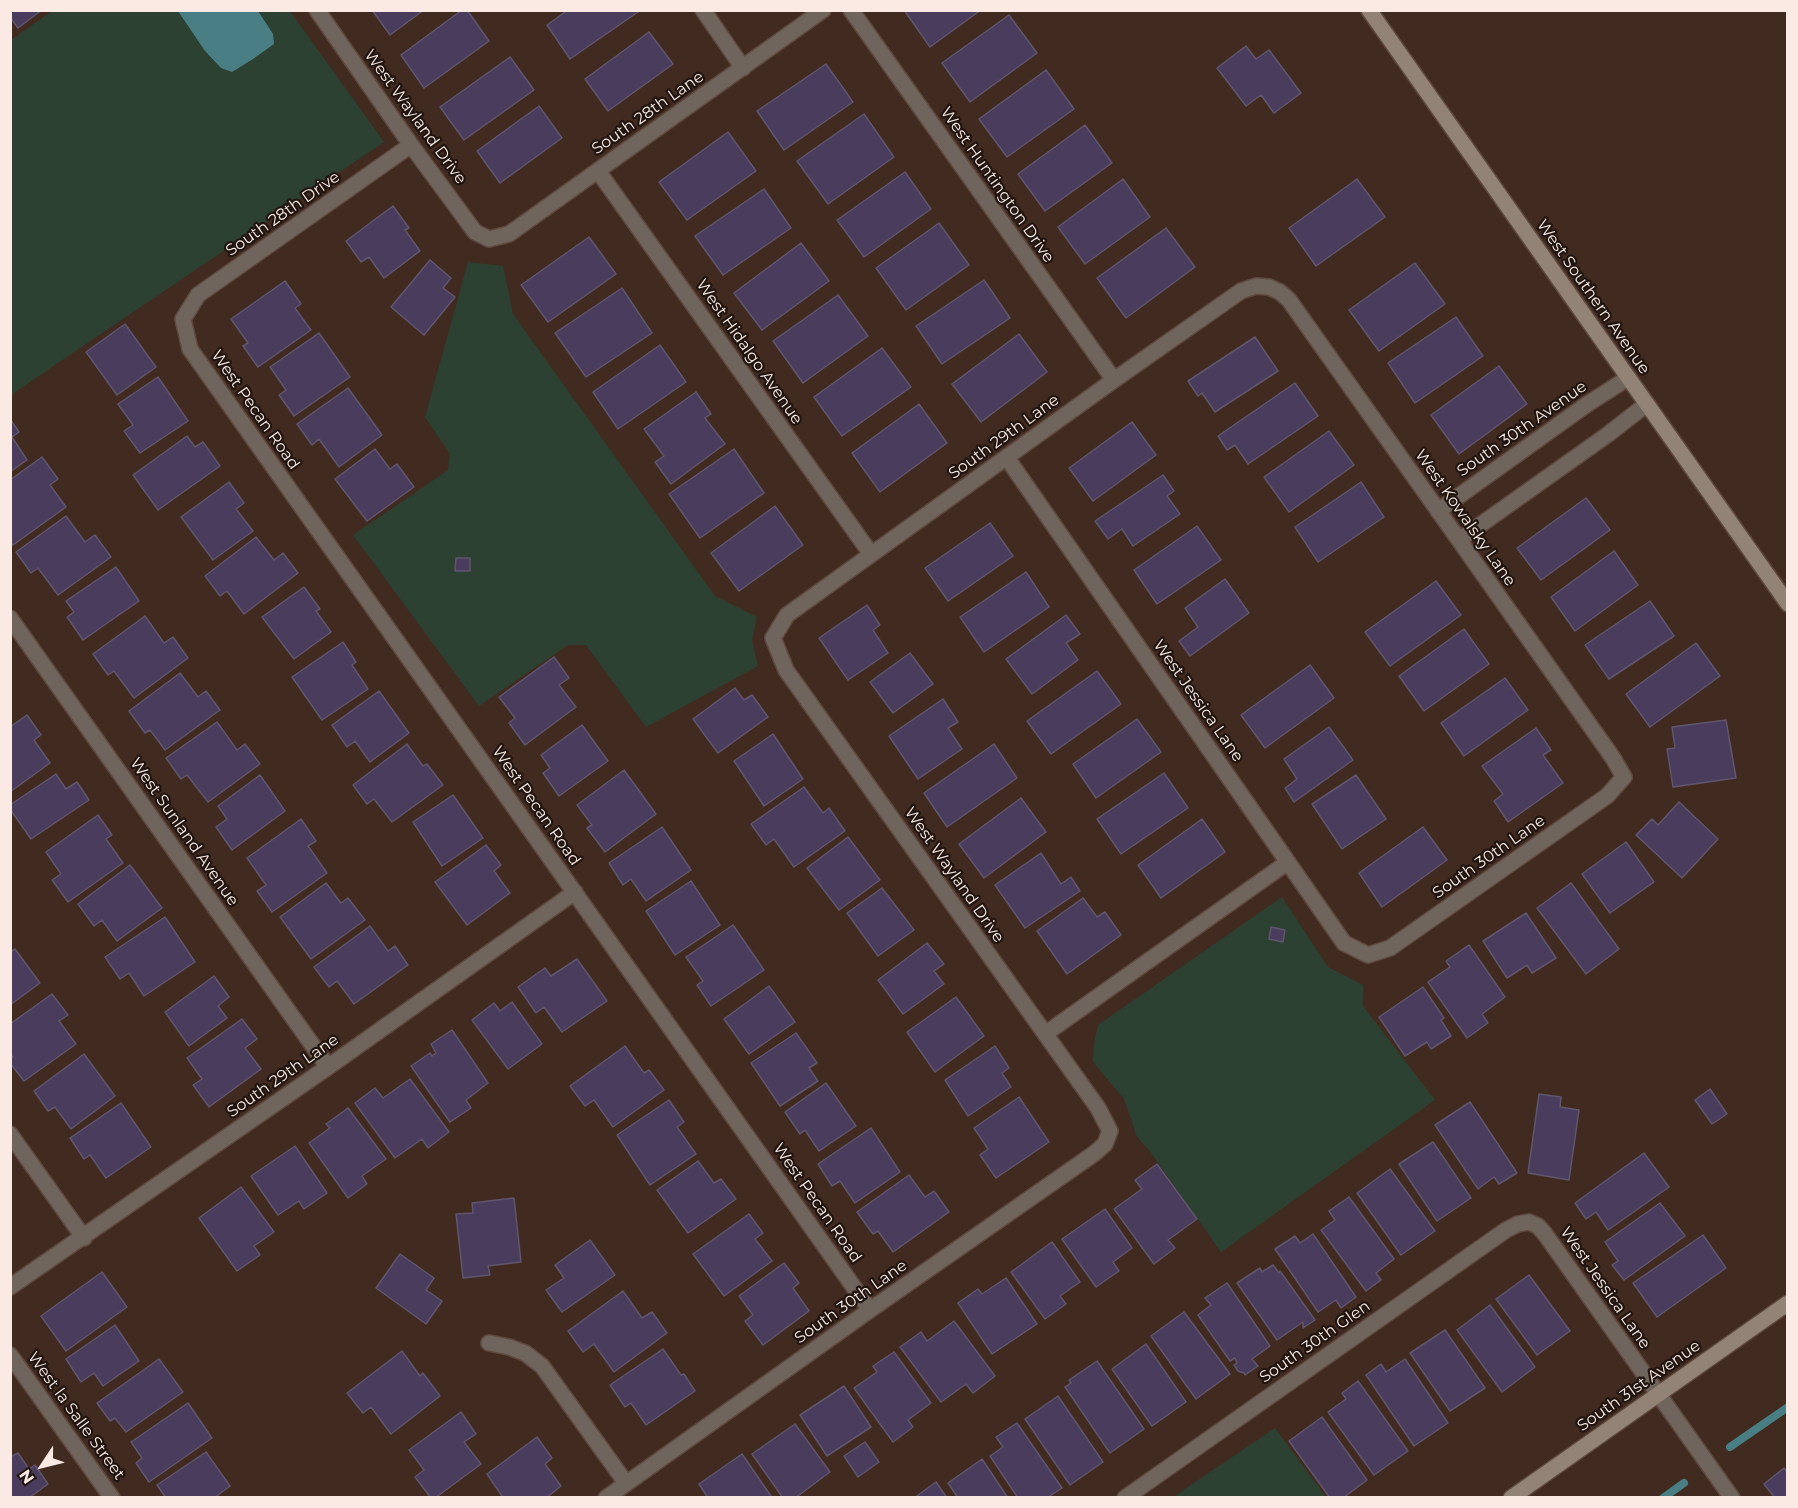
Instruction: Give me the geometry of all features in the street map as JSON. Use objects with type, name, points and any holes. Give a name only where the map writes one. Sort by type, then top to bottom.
[{"type":"main road","name":"West Southern Avenue","points":[[1369,10],[1788,604]]},
{"type":"main road","name":"South 31st Avenue","points":[[1511,1497],[1788,1304]]},
{"type":"street","name":"West Wayland Drive","points":[[317,10],[475,232],[489,239]]},
{"type":"street","points":[[703,10],[743,68]]},
{"type":"street","name":"South 28th Lane","points":[[489,239],[508,234],[823,10]]},
{"type":"street","name":"West Huntington Drive","points":[[851,10],[1114,380]]},
{"type":"street","name":"South 28th Drive","points":[[183,319],[198,295],[411,145]]},
{"type":"street","name":"West Hidalgo Avenue","points":[[598,171],[871,554]]},
{"type":"street","name":"South 29th Lane","points":[[773,639],[787,615],[1114,380],[1241,291],[1256,286],[1269,287]]},
{"type":"street","name":"West Kowalsky Lane","points":[[1269,287],[1280,292],[1289,300],[1613,758],[1624,777]]},
{"type":"street","name":"West Pecan Road","points":[[183,319],[190,349],[870,1310]]},
{"type":"street","name":"South 30th Avenue","points":[[1438,511],[1586,405],[1628,378]]},
{"type":"street","points":[[1459,540],[1647,404]]},
{"type":"street","name":"West Jessica Lane","points":[[1007,458],[1344,943],[1368,955]]},
{"type":"street","name":"West Sunland Avenue","points":[[10,618],[328,1066]]},
{"type":"street","name":"West Wayland Drive","points":[[773,639],[786,670],[1098,1108],[1110,1131]]},
{"type":"street","name":"South 30th Lane","points":[[1368,955],[1390,948],[1607,796],[1624,777]]},
{"type":"street","points":[[1045,1034],[1288,862]]},
{"type":"street","name":"South 29th Lane","points":[[10,1287],[84,1238],[575,891]]},
{"type":"street","name":"South 30th Lane","points":[[606,1497],[1095,1153],[1106,1144],[1110,1131]]},
{"type":"street","points":[[10,1134],[84,1238]]},
{"type":"street","name":"West Jessica Lane","points":[[1528,1222],[1538,1226],[1545,1234],[1732,1497]]},
{"type":"street","name":"South 30th Glen","points":[[1125,1497],[1506,1230],[1528,1222]]},
{"type":"street","points":[[489,1343],[525,1353],[542,1366],[626,1483]]},
{"type":"street","name":"West la Salle Street","points":[[10,1356],[112,1497]]},
{"type":"green space","points":[[52,11],[290,11],[384,142],[11,395],[11,40]]},
{"type":"green space","points":[[468,262],[503,266],[513,314],[715,596],[757,617],[752,640],[758,666],[646,727],[586,645],[568,645],[479,706],[353,535],[448,470],[450,454],[425,417]]},
{"type":"green space","points":[[1282,897],[1328,967],[1363,985],[1363,1006],[1435,1100],[1221,1252],[1149,1150],[1137,1137],[1124,1099],[1093,1062],[1094,1043],[1098,1025]]},
{"type":"green space","points":[[1275,1428],[1326,1497],[1173,1497]]},
{"type":"water","points":[[178,11],[258,11],[273,34],[274,44],[232,72],[221,68],[205,51]]},
{"type":"building","points":[[10,10],[42,10],[18,28],[10,17]]},
{"type":"building","points":[[372,10],[424,10],[390,35]]},
{"type":"building","points":[[462,10],[467,10],[489,41],[424,88],[401,55]]},
{"type":"building","points":[[568,10],[637,10],[638,12],[570,59],[547,25]]},
{"type":"building","points":[[904,10],[981,10],[930,47]]},
{"type":"building","points":[[1009,15],[1037,53],[970,102],[942,63]]},
{"type":"building","points":[[649,32],[673,64],[608,111],[585,79]]},
{"type":"building","points":[[1246,46],[1256,59],[1269,50],[1301,93],[1274,113],[1261,95],[1246,106],[1217,68]]},
{"type":"building","points":[[510,57],[534,90],[464,140],[440,107]]},
{"type":"building","points":[[826,64],[853,102],[784,150],[757,111]]},
{"type":"building","points":[[1046,70],[1074,109],[1007,157],[979,119]]},
{"type":"building","points":[[539,106],[562,138],[500,183],[477,151]]},
{"type":"building","points":[[864,114],[894,157],[828,204],[797,161]]},
{"type":"building","points":[[1085,125],[1112,163],[1045,211],[1018,174]]},
{"type":"building","points":[[728,132],[756,171],[687,220],[659,182]]},
{"type":"building","points":[[905,172],[931,209],[864,257],[837,220]]},
{"type":"building","points":[[1123,179],[1150,217],[1085,264],[1058,227]]},
{"type":"building","points":[[1357,179],[1385,217],[1316,266],[1289,228]]},
{"type":"building","points":[[764,189],[791,228],[723,275],[695,236]]},
{"type":"building","points":[[393,206],[409,228],[405,230],[420,251],[384,278],[369,257],[361,262],[346,241]]},
{"type":"building","points":[[939,223],[969,265],[906,310],[876,268]]},
{"type":"building","points":[[1166,228],[1195,267],[1126,318],[1097,278]]},
{"type":"building","points":[[589,237],[616,274],[548,322],[521,285]]},
{"type":"building","points":[[801,243],[829,281],[762,330],[734,293]]},
{"type":"building","points":[[430,260],[451,278],[443,288],[455,297],[424,335],[391,307]]},
{"type":"building","points":[[1415,263],[1445,304],[1379,351],[1349,310]]},
{"type":"building","points":[[984,280],[1010,318],[942,364],[916,326]]},
{"type":"building","points":[[285,281],[301,304],[295,308],[311,330],[258,367],[243,346],[248,343],[231,319]]},
{"type":"building","points":[[622,288],[652,333],[586,377],[555,333]]},
{"type":"building","points":[[838,295],[868,336],[803,383],[773,341]]},
{"type":"building","points":[[1456,317],[1483,356],[1415,403],[1388,363]]},
{"type":"building","points":[[125,324],[156,367],[117,395],[86,352]]},
{"type":"building","points":[[319,333],[350,377],[294,416],[279,395],[286,390],[270,367]]},
{"type":"building","points":[[1019,334],[1047,372],[981,422],[952,384]]},
{"type":"building","points":[[1255,337],[1278,371],[1215,412],[1202,393],[1198,396],[1188,381]]},
{"type":"building","points":[[660,345],[686,382],[618,429],[593,392]]},
{"type":"building","points":[[882,348],[911,387],[842,436],[814,397]]},
{"type":"building","points":[[1499,366],[1527,404],[1459,454],[1431,415]]},
{"type":"building","points":[[158,377],[188,421],[140,453],[124,431],[133,425],[118,404]]},
{"type":"building","points":[[1295,383],[1318,416],[1248,464],[1235,445],[1227,450],[1218,436]]},
{"type":"building","points":[[348,388],[382,435],[339,467],[319,439],[312,445],[297,424]]},
{"type":"building","points":[[696,392],[711,414],[705,418],[725,444],[671,484],[655,462],[664,456],[644,429]]},
{"type":"building","points":[[919,404],[947,443],[880,492],[852,453]]},
{"type":"building","points":[[10,419],[19,432],[12,437],[27,460],[10,472]]},
{"type":"building","points":[[1132,422],[1156,455],[1093,501],[1069,468]]},
{"type":"building","points":[[1329,431],[1354,465],[1289,512],[1264,477]]},
{"type":"building","points":[[187,436],[195,447],[203,442],[220,466],[158,510],[133,475]]},
{"type":"building","points":[[375,449],[390,469],[397,464],[414,487],[367,521],[335,479]]},
{"type":"building","points":[[734,449],[764,493],[700,538],[669,494]]},
{"type":"building","points":[[42,457],[58,479],[50,485],[66,507],[13,545],[10,541],[10,480]]},
{"type":"building","points":[[1163,475],[1174,491],[1167,496],[1180,514],[1133,546],[1122,529],[1108,539],[1095,521]]},
{"type":"building","points":[[229,482],[244,503],[236,509],[253,531],[213,560],[181,517]]},
{"type":"building","points":[[1361,482],[1384,517],[1318,562],[1295,527]]},
{"type":"building","points":[[1586,498],[1610,530],[1541,580],[1517,548]]},
{"type":"building","points":[[775,506],[803,545],[739,591],[711,553]]},
{"type":"building","points":[[66,516],[85,542],[95,535],[111,557],[58,595],[38,568],[31,573],[16,552]]},
{"type":"building","points":[[990,523],[1013,556],[948,601],[925,568]]},
{"type":"building","points":[[1197,526],[1221,560],[1157,604],[1134,570]]},
{"type":"building","points":[[256,537],[274,560],[283,553],[298,573],[244,614],[227,591],[220,596],[205,576]]},
{"type":"building","points":[[1614,551],[1638,585],[1575,631],[1551,597]]},
{"type":"building","points":[[456,558],[470,558],[470,571],[455,571]]},
{"type":"building","points":[[116,567],[139,601],[83,640],[67,617],[74,612],[66,601]]},
{"type":"building","points":[[1026,572],[1049,607],[984,652],[960,617]]},
{"type":"building","points":[[1225,579],[1249,613],[1190,656],[1179,641],[1198,627],[1185,608]]},
{"type":"building","points":[[1436,581],[1461,615],[1390,666],[1365,632]]},
{"type":"building","points":[[304,587],[320,609],[316,611],[331,632],[294,659],[262,617]]},
{"type":"building","points":[[1650,601],[1674,636],[1609,679],[1585,645]]},
{"type":"building","points":[[867,605],[880,625],[873,630],[888,653],[848,680],[819,638]]},
{"type":"building","points":[[1066,615],[1080,634],[1066,643],[1078,660],[1032,694],[1006,659]]},
{"type":"building","points":[[145,616],[164,643],[173,637],[188,658],[134,698],[114,671],[108,675],[93,654]]},
{"type":"building","points":[[1464,629],[1489,664],[1424,711],[1399,676]]},
{"type":"building","points":[[343,642],[356,662],[352,665],[368,689],[322,720],[292,677]]},
{"type":"building","points":[[1696,643],[1720,676],[1650,727],[1626,694]]},
{"type":"building","points":[[910,653],[933,684],[893,713],[870,682]]},
{"type":"building","points":[[554,657],[569,678],[559,685],[576,707],[525,745],[509,723],[515,718],[499,697]]},
{"type":"building","points":[[1310,665],[1334,698],[1265,748],[1241,715]]},
{"type":"building","points":[[1097,671],[1121,704],[1051,754],[1027,721]]},
{"type":"building","points":[[180,673],[198,697],[206,691],[220,710],[165,750],[150,730],[145,733],[129,711]]},
{"type":"building","points":[[1505,678],[1528,710],[1464,756],[1441,723]]},
{"type":"building","points":[[735,688],[744,700],[752,695],[768,717],[718,753],[693,719]]},
{"type":"building","points":[[379,691],[409,733],[370,762],[355,741],[347,747],[332,725]]},
{"type":"building","points":[[943,699],[958,722],[948,728],[962,749],[918,779],[889,736]]},
{"type":"building","points":[[27,715],[41,735],[34,740],[50,763],[10,792],[10,727]]},
{"type":"building","points":[[1137,719],[1161,752],[1096,798],[1073,764]]},
{"type":"building","points":[[1726,720],[1736,778],[1673,787],[1667,749],[1675,748],[1672,727]]},
{"type":"building","points":[[217,722],[237,750],[245,744],[260,764],[208,802],[187,775],[181,779],[166,758]]},
{"type":"building","points":[[582,725],[608,761],[559,796],[543,773],[550,768],[541,755]]},
{"type":"building","points":[[1329,727],[1353,760],[1294,802],[1285,788],[1297,779],[1284,759]]},
{"type":"building","points":[[1536,728],[1551,750],[1543,755],[1563,783],[1508,822],[1494,801],[1503,794],[1482,766]]},
{"type":"building","points":[[773,734],[803,779],[764,806],[734,761]]},
{"type":"building","points":[[407,744],[423,766],[427,764],[443,785],[392,822],[374,799],[367,804],[353,785]]},
{"type":"building","points":[[994,744],[1017,778],[947,827],[924,793]]},
{"type":"building","points":[[624,770],[656,814],[605,852],[587,828],[592,825],[577,805]]},
{"type":"building","points":[[1164,773],[1188,808],[1121,854],[1097,819]]},
{"type":"building","points":[[56,774],[66,789],[77,782],[89,800],[31,839],[10,809],[10,805]]},
{"type":"building","points":[[260,775],[285,811],[232,850],[216,827],[227,819],[218,806]]},
{"type":"building","points":[[1356,775],[1386,819],[1342,849],[1312,804]]},
{"type":"building","points":[[804,787],[823,813],[829,808],[845,831],[794,867],[774,839],[766,845],[751,824]]},
{"type":"building","points":[[453,795],[483,838],[442,866],[413,822]]},
{"type":"building","points":[[1021,798],[1046,832],[984,878],[959,844]]},
{"type":"building","points":[[1679,802],[1718,839],[1682,878],[1636,835],[1652,819],[1658,825]]},
{"type":"building","points":[[98,815],[112,835],[106,839],[123,863],[68,902],[52,880],[61,874],[46,852]]},
{"type":"building","points":[[301,819],[316,841],[308,846],[327,873],[272,912],[257,891],[266,885],[247,858]]},
{"type":"building","points":[[1202,819],[1225,852],[1161,898],[1138,865]]},
{"type":"building","points":[[662,827],[691,870],[646,901],[631,879],[623,885],[609,863]]},
{"type":"building","points":[[1423,827],[1447,860],[1382,907],[1359,873]]},
{"type":"building","points":[[848,837],[880,880],[839,910],[807,868]]},
{"type":"building","points":[[1626,842],[1654,882],[1610,913],[1582,874]]},
{"type":"building","points":[[486,845],[501,865],[494,871],[510,893],[467,925],[435,882]]},
{"type":"building","points":[[1041,853],[1061,884],[1071,877],[1080,891],[1025,928],[995,885]]},
{"type":"building","points":[[130,865],[162,908],[117,941],[102,920],[94,926],[78,904]]},
{"type":"building","points":[[691,881],[720,925],[675,955],[646,911]]},
{"type":"building","points":[[326,883],[341,903],[348,898],[365,920],[311,959],[280,917]]},
{"type":"building","points":[[1571,883],[1619,949],[1586,974],[1537,908]]},
{"type":"building","points":[[882,888],[914,930],[878,956],[847,913]]},
{"type":"building","points":[[1083,898],[1097,917],[1105,912],[1121,935],[1067,974],[1037,931]]},
{"type":"building","points":[[1526,913],[1556,958],[1532,973],[1527,965],[1507,978],[1483,941]]},
{"type":"building","points":[[165,917],[195,962],[144,996],[129,973],[120,979],[105,957]]},
{"type":"building","points":[[733,925],[764,970],[711,1006],[697,985],[703,981],[686,957]]},
{"type":"building","points":[[370,926],[388,951],[395,946],[408,965],[354,1004],[337,981],[329,987],[314,967]]},
{"type":"building","points":[[1271,927],[1285,930],[1283,942],[1269,939]]},
{"type":"building","points":[[927,943],[944,964],[934,971],[944,984],[903,1014],[878,980]]},
{"type":"building","points":[[1469,945],[1505,997],[1482,1014],[1488,1023],[1467,1038],[1428,982],[1450,967],[1446,961]]},
{"type":"building","points":[[15,949],[40,983],[10,1005],[10,952]]},
{"type":"building","points":[[577,959],[607,1001],[562,1032],[544,1007],[536,1013],[518,987],[545,968],[551,976]]},
{"type":"building","points":[[214,976],[229,997],[218,1006],[227,1018],[189,1046],[165,1012]]},
{"type":"building","points":[[769,986],[795,1022],[749,1054],[724,1019]]},
{"type":"building","points":[[1423,987],[1444,1018],[1441,1020],[1451,1036],[1431,1049],[1427,1042],[1405,1056],[1379,1017]]},
{"type":"building","points":[[52,994],[68,1015],[59,1021],[76,1044],[24,1081],[10,1063],[13,1057],[10,1054],[10,1024]]},
{"type":"building","points":[[956,997],[984,1036],[935,1072],[907,1032]]},
{"type":"building","points":[[512,1002],[542,1044],[508,1069],[472,1020],[494,1003],[500,1011]]},
{"type":"building","points":[[242,1019],[257,1039],[245,1048],[261,1069],[209,1107],[193,1085],[202,1079],[187,1058]]},
{"type":"building","points":[[452,1030],[488,1083],[466,1100],[471,1108],[450,1122],[411,1066],[430,1053],[432,1056],[436,1053],[431,1044]]},
{"type":"building","points":[[796,1033],[817,1063],[809,1068],[818,1081],[780,1106],[751,1063]]},
{"type":"building","points":[[625,1046],[644,1073],[649,1070],[664,1090],[613,1127],[594,1100],[585,1106],[570,1086]]},
{"type":"building","points":[[995,1046],[1009,1068],[1002,1073],[1011,1087],[968,1116],[945,1080]]},
{"type":"building","points":[[84,1054],[115,1096],[71,1129],[55,1107],[48,1111],[34,1091]]},
{"type":"building","points":[[410,1079],[449,1132],[428,1148],[422,1139],[395,1158],[355,1103],[375,1088],[383,1098]]},
{"type":"building","points":[[826,1083],[856,1126],[819,1151],[805,1130],[800,1134],[785,1112]]},
{"type":"building","points":[[1710,1089],[1727,1114],[1712,1124],[1695,1100]]},
{"type":"building","points":[[1539,1094],[1561,1097],[1560,1107],[1579,1110],[1569,1180],[1528,1173]]},
{"type":"building","points":[[1019,1097],[1049,1142],[996,1178],[980,1155],[988,1149],[974,1128]]},
{"type":"building","points":[[669,1100],[684,1122],[677,1127],[696,1154],[650,1185],[617,1135]]},
{"type":"building","points":[[1470,1102],[1517,1173],[1499,1184],[1494,1177],[1478,1189],[1435,1125]]},
{"type":"building","points":[[121,1103],[151,1147],[106,1178],[90,1155],[84,1159],[70,1138]]},
{"type":"building","points":[[348,1108],[386,1159],[362,1176],[367,1184],[348,1198],[309,1143],[330,1128],[326,1124]]},
{"type":"building","points":[[871,1128],[900,1172],[855,1203],[840,1181],[832,1186],[818,1164]]},
{"type":"building","points":[[1433,1142],[1471,1198],[1437,1221],[1399,1164]]},
{"type":"building","points":[[295,1146],[327,1193],[304,1209],[299,1201],[278,1215],[251,1176]]},
{"type":"building","points":[[1644,1153],[1669,1187],[1608,1230],[1596,1212],[1586,1219],[1575,1203]]},
{"type":"building","points":[[698,1161],[714,1183],[721,1179],[736,1199],[688,1233],[657,1190]]},
{"type":"building","points":[[1157,1164],[1197,1219],[1168,1240],[1175,1248],[1154,1264],[1114,1209],[1142,1189],[1135,1180]]},
{"type":"building","points":[[1390,1169],[1435,1231],[1401,1255],[1357,1193]]},
{"type":"building","points":[[909,1175],[925,1197],[934,1191],[949,1212],[893,1252],[878,1231],[873,1234],[857,1212]]},
{"type":"building","points":[[241,1187],[274,1232],[254,1246],[260,1255],[237,1271],[199,1218]]},
{"type":"building","points":[[1349,1197],[1394,1259],[1376,1273],[1381,1280],[1366,1291],[1321,1230],[1335,1220],[1329,1211]]},
{"type":"building","points":[[514,1198],[521,1262],[488,1266],[490,1275],[463,1278],[456,1214],[473,1213],[472,1203]]},
{"type":"building","points":[[1660,1203],[1685,1236],[1624,1280],[1612,1265],[1618,1261],[1605,1242]]},
{"type":"building","points":[[1105,1209],[1132,1248],[1113,1262],[1119,1271],[1096,1287],[1062,1239]]},
{"type":"building","points":[[749,1214],[763,1233],[755,1239],[772,1261],[724,1296],[693,1254]]},
{"type":"building","points":[[1313,1234],[1356,1297],[1341,1308],[1336,1300],[1318,1312],[1275,1249],[1295,1236],[1300,1243]]},
{"type":"building","points":[[1703,1235],[1726,1268],[1657,1317],[1633,1283]]},
{"type":"building","points":[[590,1240],[615,1275],[562,1312],[546,1290],[564,1278],[555,1265]]},
{"type":"building","points":[[1052,1242],[1080,1282],[1060,1296],[1066,1304],[1045,1319],[1011,1272]]},
{"type":"building","points":[[400,1254],[434,1278],[426,1290],[442,1301],[426,1324],[376,1288]]},
{"type":"building","points":[[784,1263],[799,1283],[793,1288],[809,1311],[763,1345],[745,1321],[753,1315],[739,1296]]},
{"type":"building","points":[[1273,1265],[1279,1273],[1280,1271],[1315,1320],[1303,1328],[1303,1322],[1277,1340],[1237,1283],[1260,1268],[1262,1272]]},
{"type":"building","points":[[102,1272],[127,1307],[66,1351],[41,1316]]},
{"type":"building","points":[[1529,1275],[1570,1331],[1537,1355],[1496,1299]]},
{"type":"building","points":[[1006,1278],[1037,1324],[992,1354],[958,1303],[978,1289],[982,1294]]},
{"type":"building","points":[[1227,1283],[1270,1346],[1252,1359],[1258,1366],[1245,1375],[1234,1365],[1237,1363],[1235,1358],[1230,1361],[1198,1315],[1211,1305],[1205,1298]]},
{"type":"building","points":[[623,1291],[642,1318],[652,1312],[667,1333],[614,1372],[594,1344],[583,1352],[568,1331]]},
{"type":"building","points":[[1490,1305],[1535,1367],[1502,1392],[1457,1330]]},
{"type":"building","points":[[1184,1312],[1230,1374],[1196,1399],[1151,1336]]},
{"type":"building","points":[[954,1321],[995,1376],[973,1393],[966,1384],[941,1402],[900,1347],[921,1332],[927,1341]]},
{"type":"building","points":[[115,1325],[139,1361],[103,1386],[94,1373],[81,1382],[66,1359]]},
{"type":"building","points":[[1445,1330],[1485,1388],[1450,1411],[1410,1353]]},
{"type":"building","points":[[1146,1344],[1186,1402],[1152,1426],[1112,1369]]},
{"type":"building","points":[[663,1349],[695,1391],[646,1425],[631,1403],[625,1407],[610,1385]]},
{"type":"building","points":[[402,1351],[420,1376],[423,1373],[440,1396],[391,1434],[371,1407],[363,1413],[347,1393]]},
{"type":"building","points":[[894,1352],[931,1403],[908,1420],[913,1427],[893,1442],[854,1388],[877,1372],[873,1366]]},
{"type":"building","points":[[159,1359],[183,1392],[126,1432],[115,1418],[110,1421],[97,1403]]},
{"type":"building","points":[[1405,1359],[1448,1423],[1414,1446],[1366,1375],[1381,1364],[1386,1372]]},
{"type":"building","points":[[1097,1361],[1144,1429],[1110,1453],[1065,1387],[1071,1383],[1069,1380]]},
{"type":"building","points":[[1358,1381],[1408,1451],[1374,1475],[1328,1412],[1346,1399],[1342,1393]]},
{"type":"building","points":[[844,1386],[871,1427],[827,1456],[800,1415]]},
{"type":"building","points":[[1058,1396],[1103,1462],[1070,1485],[1025,1419]]},
{"type":"building","points":[[188,1403],[212,1438],[149,1482],[136,1463],[142,1458],[131,1442]]},
{"type":"building","points":[[461,1412],[476,1434],[464,1442],[481,1464],[435,1498],[431,1498],[415,1477],[424,1470],[409,1450]]},
{"type":"building","points":[[1322,1417],[1367,1480],[1343,1498],[1330,1498],[1289,1441]]},
{"type":"building","points":[[1017,1423],[1062,1488],[1047,1498],[1018,1498],[990,1456],[1003,1447],[996,1437]]},
{"type":"building","points":[[795,1424],[830,1472],[795,1498],[783,1498],[752,1454]]},
{"type":"building","points":[[537,1437],[552,1458],[545,1464],[561,1486],[546,1498],[500,1498],[502,1496],[487,1474]]},
{"type":"building","points":[[865,1442],[879,1462],[858,1477],[844,1456]]},
{"type":"building","points":[[206,1452],[230,1486],[214,1498],[166,1498],[157,1485]]},
{"type":"building","points":[[18,1453],[29,1469],[35,1465],[48,1484],[29,1498],[10,1498],[10,1457]]},
{"type":"building","points":[[742,1454],[771,1496],[769,1498],[708,1498],[699,1484]]},
{"type":"building","points":[[982,1459],[1008,1498],[958,1498],[948,1483]]},
{"type":"building","points":[[1784,1468],[1788,1473],[1788,1498],[1775,1498],[1764,1484]]},
{"type":"building","points":[[936,1482],[947,1498],[914,1498]]},
{"type":"waterway","points":[[1730,1447],[1788,1407]]},
{"type":"waterway","points":[[1663,1498],[1684,1483]]}]
